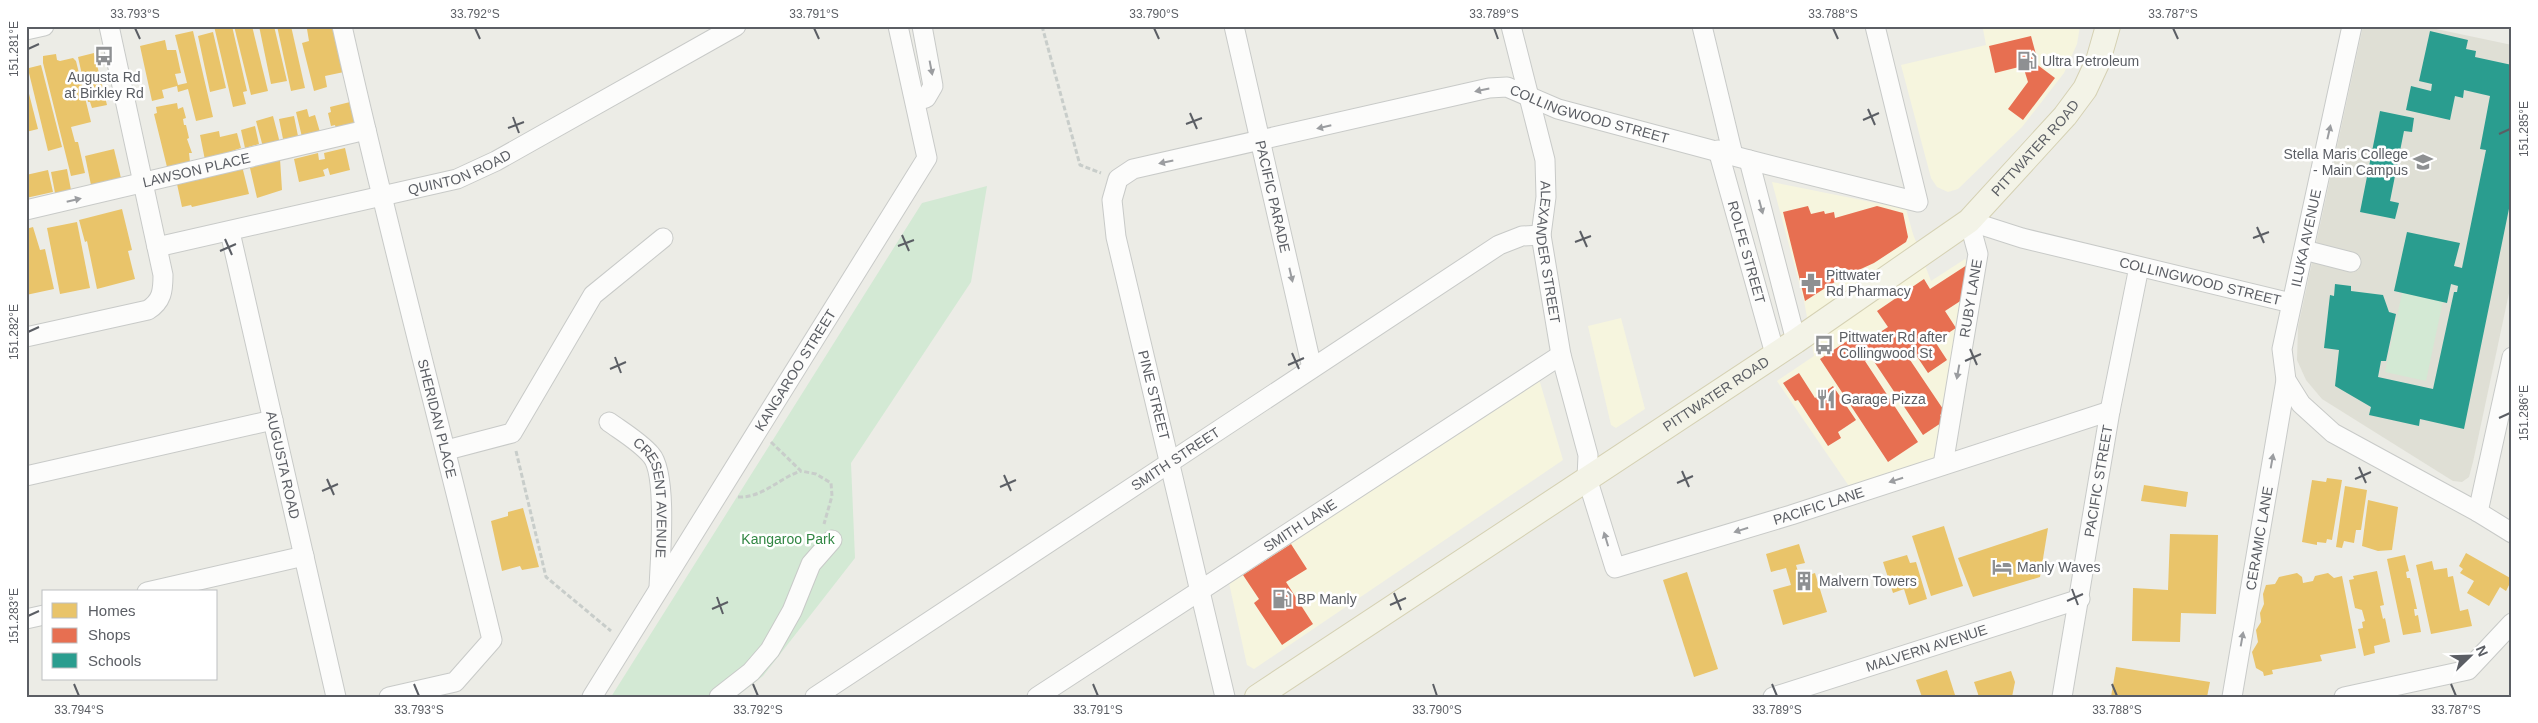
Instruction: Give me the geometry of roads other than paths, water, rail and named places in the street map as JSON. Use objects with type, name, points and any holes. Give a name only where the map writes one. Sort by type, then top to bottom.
[{"type":"main road","name":"PITTWATER ROAD","points":[[1257,697],[1796,341],[1969,222],[2065,116],[2085,89],[2098,61],[2108,26]]},
{"type":"street","points":[[26,30],[44,26]]},
{"type":"street","points":[[26,337],[131,314],[155,305],[160,300],[163,285],[156,247],[109,26]]},
{"type":"street","name":"SHERIDAN PLACE","points":[[342,26],[382,197],[447,450],[492,640],[455,682],[389,697]]},
{"type":"street","name":"QUINTON ROAD","points":[[156,247],[230,232],[458,179],[496,161],[736,26]]},
{"type":"street","name":"KANGAROO STREET","points":[[592,697],[718,491],[927,158],[898,26]]},
{"type":"street","points":[[916,101],[926,98],[934,86],[922,26]]},
{"type":"street","name":"PACIFIC PARADE","points":[[1234,26],[1312,368]]},
{"type":"street","name":"ALEXANDER STREET","points":[[1511,26],[1545,160],[1546,197],[1541,235],[1561,355],[1588,455],[1587,478]]},
{"type":"street","name":"ROLFE STREET","points":[[1702,26],[1733,155],[1775,354]]},
{"type":"street","name":"COLLINGWOOD STREET","points":[[1118,179],[1133,170],[1489,88],[1507,86],[1558,109],[1918,202],[1875,26]]},
{"type":"street","name":"ILUKA AVENUE","points":[[2292,303],[2352,26]]},
{"type":"street","name":"LAWSON PLACE","points":[[26,210],[366,130]]},
{"type":"street","name":"ROLFE STREET","points":[[1733,155],[1796,341]]},
{"type":"street","name":"PINE STREET","points":[[1118,179],[1112,200],[1116,237],[1225,697]]},
{"type":"street","name":"COLLINGWOOD STREET","points":[[1969,222],[2022,238],[2292,303],[2282,349],[2286,380],[2301,404],[2333,433],[2478,512],[2512,533]]},
{"type":"street","name":"RUBY LANE","points":[[1942,465],[1978,254],[1969,222]]},
{"type":"street","name":"AUGUSTA ROAD","points":[[230,232],[336,697]]},
{"type":"street","name":"SMITH STREET","points":[[815,697],[1499,245],[1522,236],[1541,235]]},
{"type":"street","points":[[447,450],[512,433],[593,295],[663,238]]},
{"type":"street","points":[[2304,250],[2351,262]]},
{"type":"street","name":"PACIFIC STREET","points":[[2062,697],[2080,600],[2110,411],[2139,267]]},
{"type":"street","name":"SMITH LANE","points":[[1037,697],[1561,355]]},
{"type":"street","points":[[2478,512],[2512,357]]},
{"type":"street","name":"CERAMIC LANE","points":[[2232,697],[2286,380]]},
{"type":"street","name":"PACIFIC LANE","points":[[1587,478],[1615,568],[1791,515],[2110,411]]},
{"type":"street","points":[[26,476],[273,420]]},
{"type":"street","name":"CRESENT AVENUE","points":[[609,422],[653,456],[659,474],[662,511],[659,589]]},
{"type":"street","points":[[719,697],[751,672],[770,650],[792,611],[827,535]]},
{"type":"street","points":[[157,590],[304,556]]},
{"type":"street","name":"MALVERN AVENUE","points":[[1773,697],[2080,600]]},
{"type":"street","points":[[26,619],[42,615]]},
{"type":"street","points":[[2344,697],[2468,670],[2512,624]]},
{"type":"place","name":"Augusta Rd at Birkley Rd","points":[[104,56]]},
{"type":"place","name":"Ultra Petroleum","points":[[2027,61]]},
{"type":"place","name":"Stella Maris College - Main Campus","points":[[2423,162]]},
{"type":"place","name":"Pittwater Rd Pharmacy","points":[[1811,283]]},
{"type":"place","name":"Pittwater Rd after Collingwood St","points":[[1824,345]]},
{"type":"place","name":"Garage Pizza","points":[[1826,399]]},
{"type":"place","name":"Manly Waves","points":[[2002,567]]},
{"type":"place","name":"Malvern Towers","points":[[1804,581]]},
{"type":"place","name":"BP Manly","points":[[1282,599]]},
{"type":"park label","name":"Kangaroo Park","points":[[788,539]]}]
